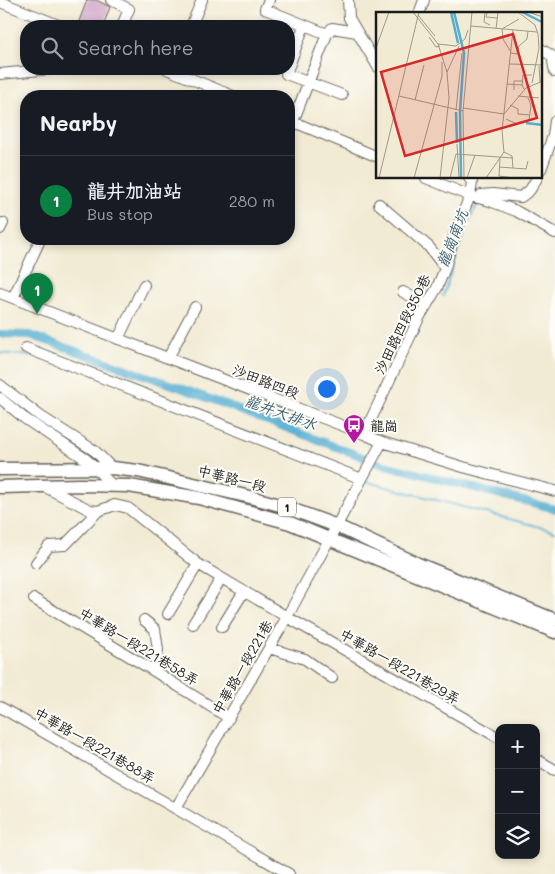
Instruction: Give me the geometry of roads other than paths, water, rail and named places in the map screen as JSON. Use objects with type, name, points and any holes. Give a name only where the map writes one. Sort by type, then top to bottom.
[{"type":"main road","name":"中華路一段","points":[[0,469],[112,468],[138,471],[280,505],[337,526],[418,564],[555,620]]},
{"type":"main road","name":"中華路一段","points":[[0,487],[112,485],[129,486],[199,498],[290,523],[555,632]]},
{"type":"street","points":[[111,0],[129,9],[124,20]]},
{"type":"street","points":[[194,20],[202,0]]},
{"type":"street","points":[[348,0],[349,18],[376,64]]},
{"type":"street","points":[[0,2],[46,20]]},
{"type":"street","points":[[267,5],[293,20]]},
{"type":"street","points":[[295,21],[304,26],[329,31],[357,32]]},
{"type":"street","points":[[295,49],[304,26]]},
{"type":"street","points":[[295,112],[329,31]]},
{"type":"street","points":[[542,50],[552,56],[555,72]]},
{"type":"street","points":[[0,74],[20,72]]},
{"type":"street","points":[[184,75],[218,90]]},
{"type":"street","points":[[289,75],[342,95]]},
{"type":"street","points":[[542,166],[553,136],[555,121]]},
{"type":"street","points":[[295,123],[376,156]]},
{"type":"street","points":[[428,179],[470,196],[516,211],[555,232]]},
{"type":"street","points":[[470,179],[472,182],[470,196]]},
{"type":"street","points":[[470,196],[493,194],[521,198],[530,190],[536,179]]},
{"type":"street","name":"沙田路四段350巷","points":[[364,434],[437,288],[455,232],[470,196]]},
{"type":"street","points":[[378,204],[429,247],[445,268]]},
{"type":"street","points":[[13,298],[38,245]]},
{"type":"street","points":[[118,338],[144,285]]},
{"type":"street","points":[[403,292],[427,305]]},
{"type":"street","name":"沙田路四段","points":[[0,293],[364,434],[379,447],[555,491]]},
{"type":"street","points":[[168,358],[195,307]]},
{"type":"street","points":[[26,348],[364,476]]},
{"type":"street","points":[[0,386],[40,416],[95,451],[112,468]]},
{"type":"street","points":[[0,398],[24,418],[87,460],[112,485]]},
{"type":"street","name":"中華路一段221巷","points":[[176,808],[287,617],[379,447]]},
{"type":"street","points":[[42,485],[69,497],[90,510],[98,511]]},
{"type":"street","name":"中華路一段221巷29弄","points":[[98,511],[115,505],[128,508],[198,564],[495,736]]},
{"type":"street","points":[[36,563],[49,546],[66,544],[71,540],[98,511]]},
{"type":"street","points":[[168,614],[198,564]]},
{"type":"street","points":[[193,624],[221,578]]},
{"type":"street","points":[[222,627],[244,592]]},
{"type":"street","name":"中華路一段221巷58弄","points":[[34,599],[154,670],[229,718]]},
{"type":"street","points":[[144,620],[156,629],[158,650],[154,670]]},
{"type":"street","points":[[269,648],[305,659],[332,678]]},
{"type":"street","name":"中華路一段221巷88弄","points":[[0,707],[289,874]]},
{"type":"street","points":[[540,762],[555,770]]},
{"type":"waterway","name":"龍崗南坑","points":[[443,296],[466,226],[479,202]]},
{"type":"waterway","name":"龍井大排水","points":[[0,334],[30,335],[181,388],[381,464],[555,509]]},
{"type":"waterway","points":[[0,353],[33,356]]},
{"type":"waterway","points":[[364,481],[555,531]]},
{"type":"place","name":"龍井加油站","points":[[37,314]]},
{"type":"place","name":"龍崗","points":[[354,444]]}]
